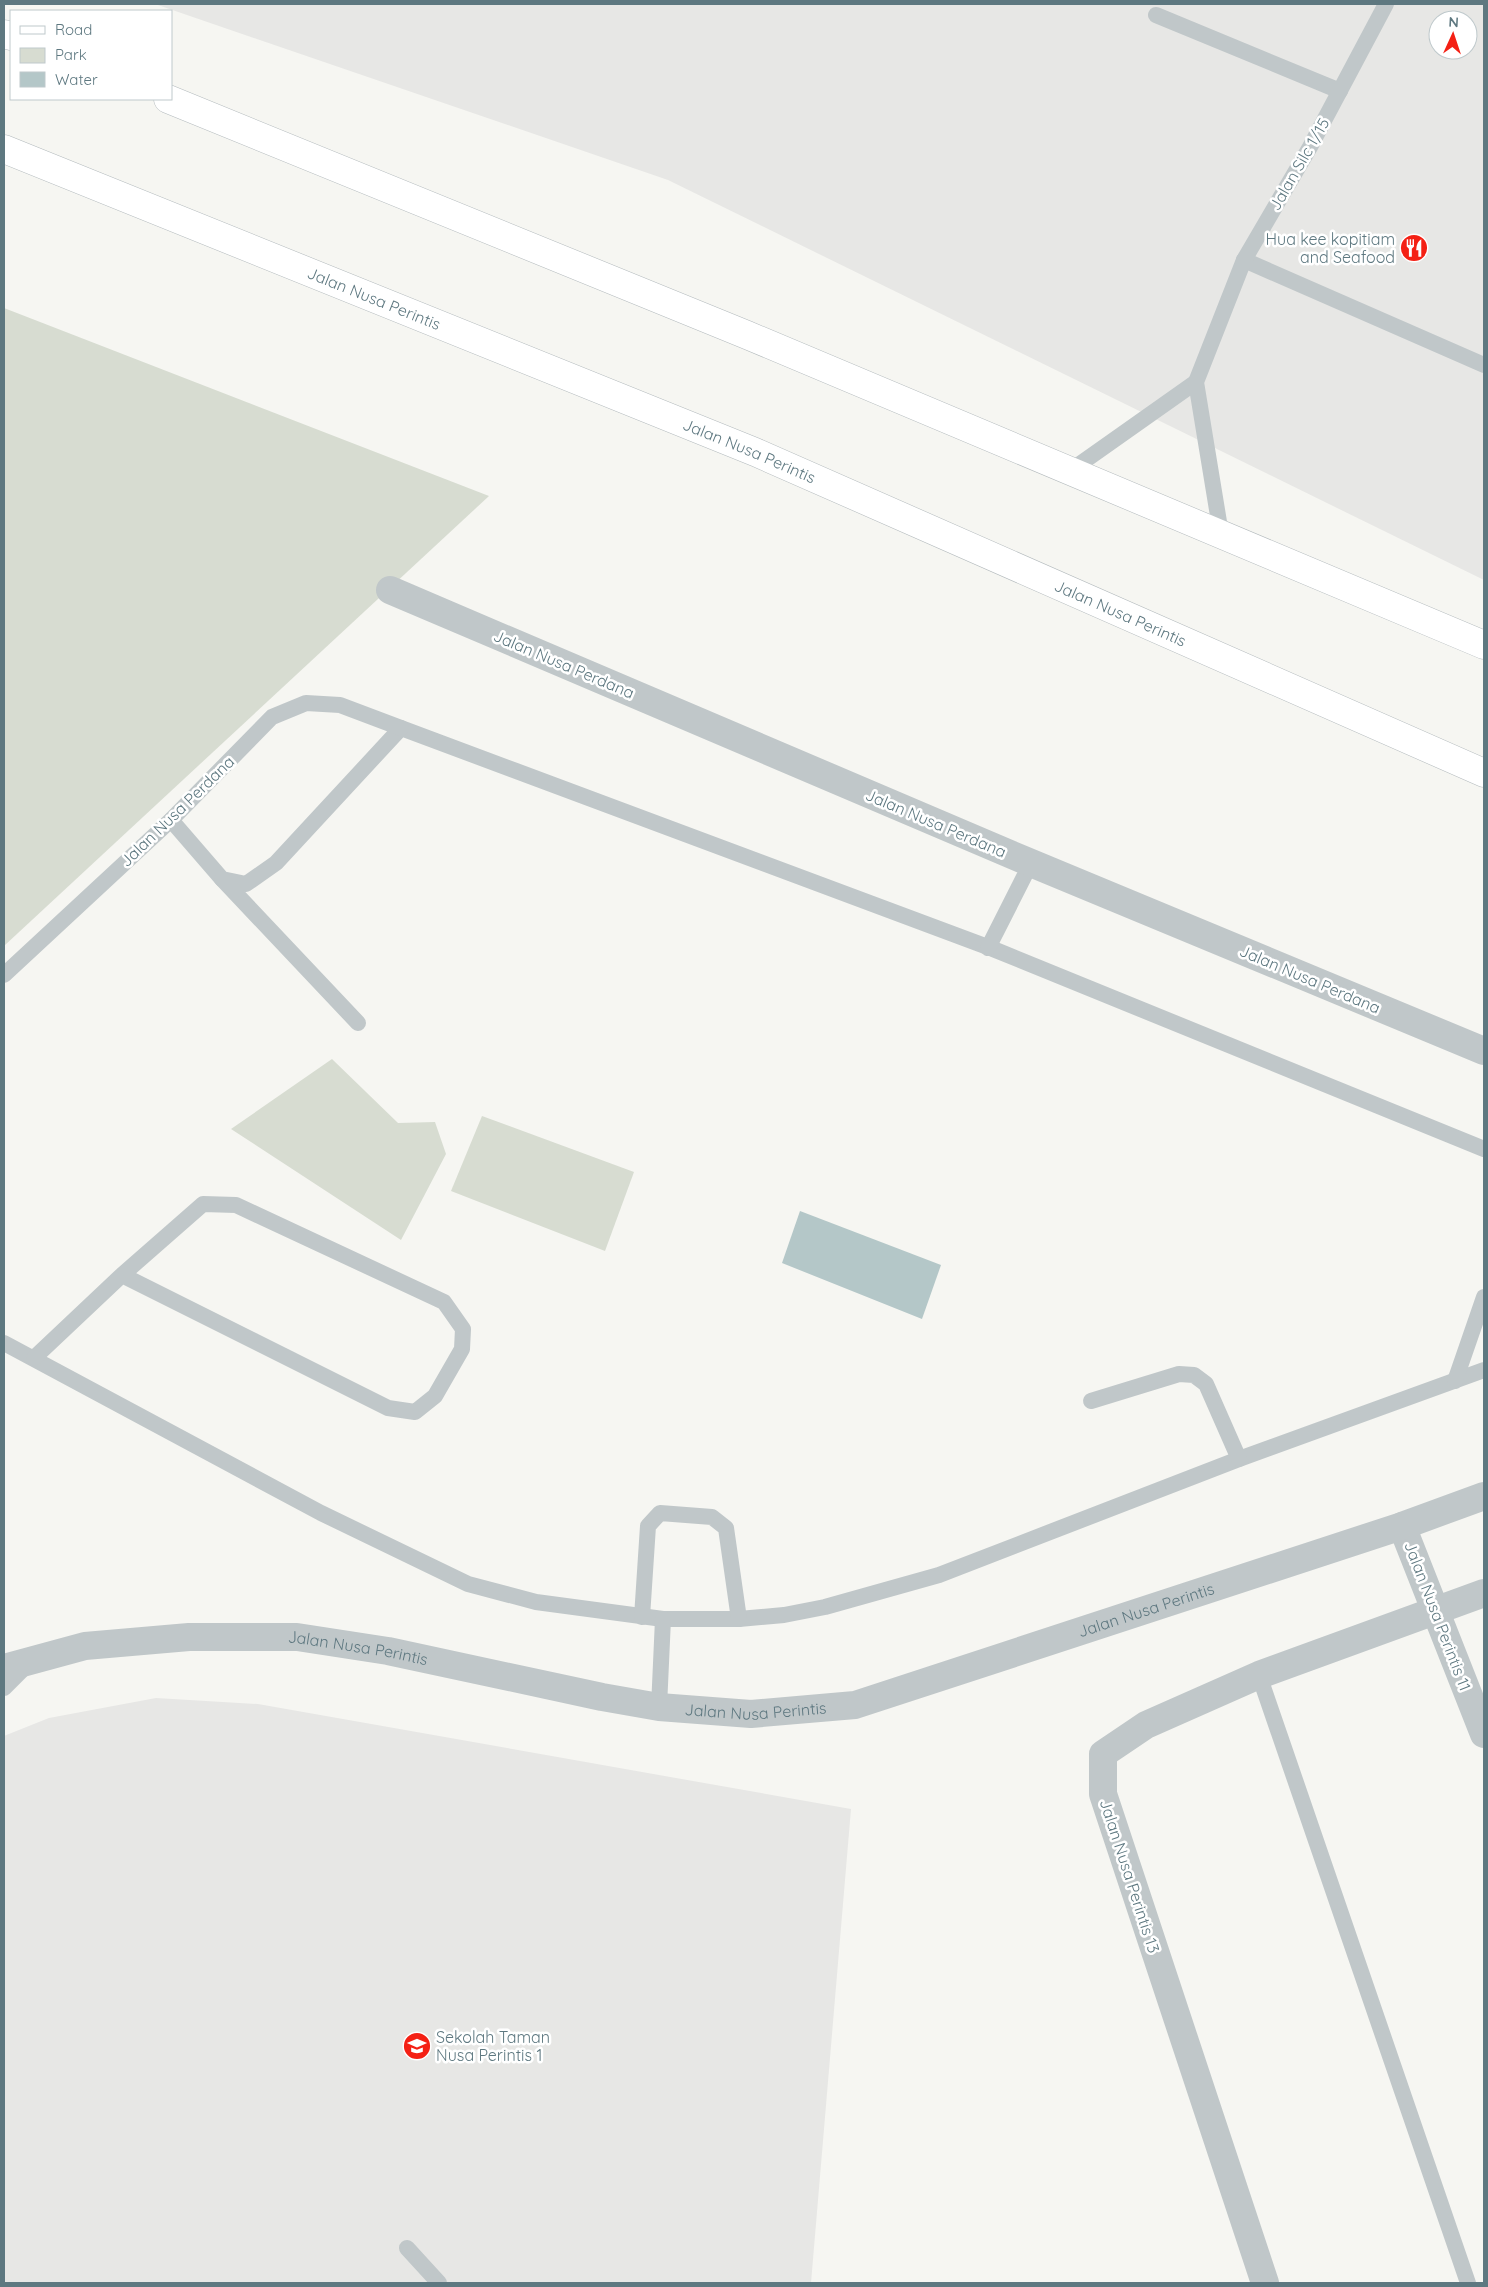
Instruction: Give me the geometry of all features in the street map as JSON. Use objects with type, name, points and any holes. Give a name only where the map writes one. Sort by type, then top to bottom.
[{"type":"main road","points":[[170,100],[747,335],[1484,644]]},
{"type":"main road","name":"Jalan Nusa Perintis","points":[[4,149],[755,452],[1484,773]]},
{"type":"street","name":"Jalan Nusa Perdana","points":[[390,590],[1031,863],[1484,1051]]},
{"type":"street","name":"Jalan Nusa Perintis","points":[[4,1668],[94,1645],[189,1637],[297,1637],[388,1652],[602,1698],[659,1707],[751,1714],[855,1705],[1402,1526],[1484,1496]]},
{"type":"street","name":"Jalan Nusa Perintis 11","points":[[1402,1526],[1484,1734]]},
{"type":"street","name":"Jalan Nusa Perintis 13","points":[[1265,2283],[1103,1794],[1103,1754],[1146,1725],[1259,1675],[1484,1593]]},
{"type":"lane","name":"Jalan Silc 1/15","points":[[1196,382],[1244,260],[1340,91],[1386,4]]},
{"type":"lane","points":[[1156,14],[1340,91]]},
{"type":"lane","points":[[1244,260],[1484,365]]},
{"type":"lane","points":[[1070,472],[1196,382],[1221,534]]},
{"type":"lane","name":"Jalan Nusa Perdana","points":[[4,975],[171,820],[272,717],[306,703],[340,704],[988,948],[1484,1149]]},
{"type":"lane","points":[[222,879],[246,884],[276,863],[401,728]]},
{"type":"lane","points":[[171,820],[222,879],[358,1023]]},
{"type":"lane","points":[[988,948],[1031,863]]},
{"type":"lane","points":[[34,1358],[122,1275],[204,1204],[236,1205],[444,1302],[463,1329],[462,1349],[436,1396],[415,1412],[388,1408],[122,1275]]},
{"type":"lane","points":[[1455,1381],[1484,1297]]},
{"type":"lane","points":[[4,1343],[320,1513],[468,1584],[536,1602],[663,1619],[739,1619],[784,1615],[826,1607],[939,1575],[1239,1460],[1484,1370]]},
{"type":"lane","points":[[1091,1401],[1179,1374],[1194,1374],[1206,1384],[1239,1460]]},
{"type":"lane","points":[[642,1617],[648,1526],[660,1513],[712,1517],[726,1528],[739,1619]]},
{"type":"lane","points":[[659,1707],[663,1619]]},
{"type":"lane","points":[[4,1688],[31,1660]]},
{"type":"lane","points":[[1259,1675],[1468,2283]]},
{"type":"lane","points":[[407,2248],[440,2283]]},
{"type":"shaded area","points":[[155,4],[1484,4],[1484,580],[668,180]]},
{"type":"shaded area","name":"Sekolah Taman Nusa Perintis 1","points":[[156,1698],[258,1704],[851,1809],[811,2283],[4,2283],[4,1736],[49,1718]]},
{"type":"green space","points":[[4,308],[489,496],[4,946]]},
{"type":"green space","points":[[332,1059],[398,1123],[435,1122],[446,1154],[401,1240],[231,1129]]},
{"type":"green space","points":[[482,1116],[634,1172],[605,1251],[451,1191]]},
{"type":"water","points":[[800,1211],[941,1265],[922,1319],[782,1263]]},
{"type":"place","name":"Hua kee kopitiam and Seafood","points":[[1414,248]]},
{"type":"place","name":"Sekolah Taman Nusa Perintis 1","points":[[417,2046]]}]
